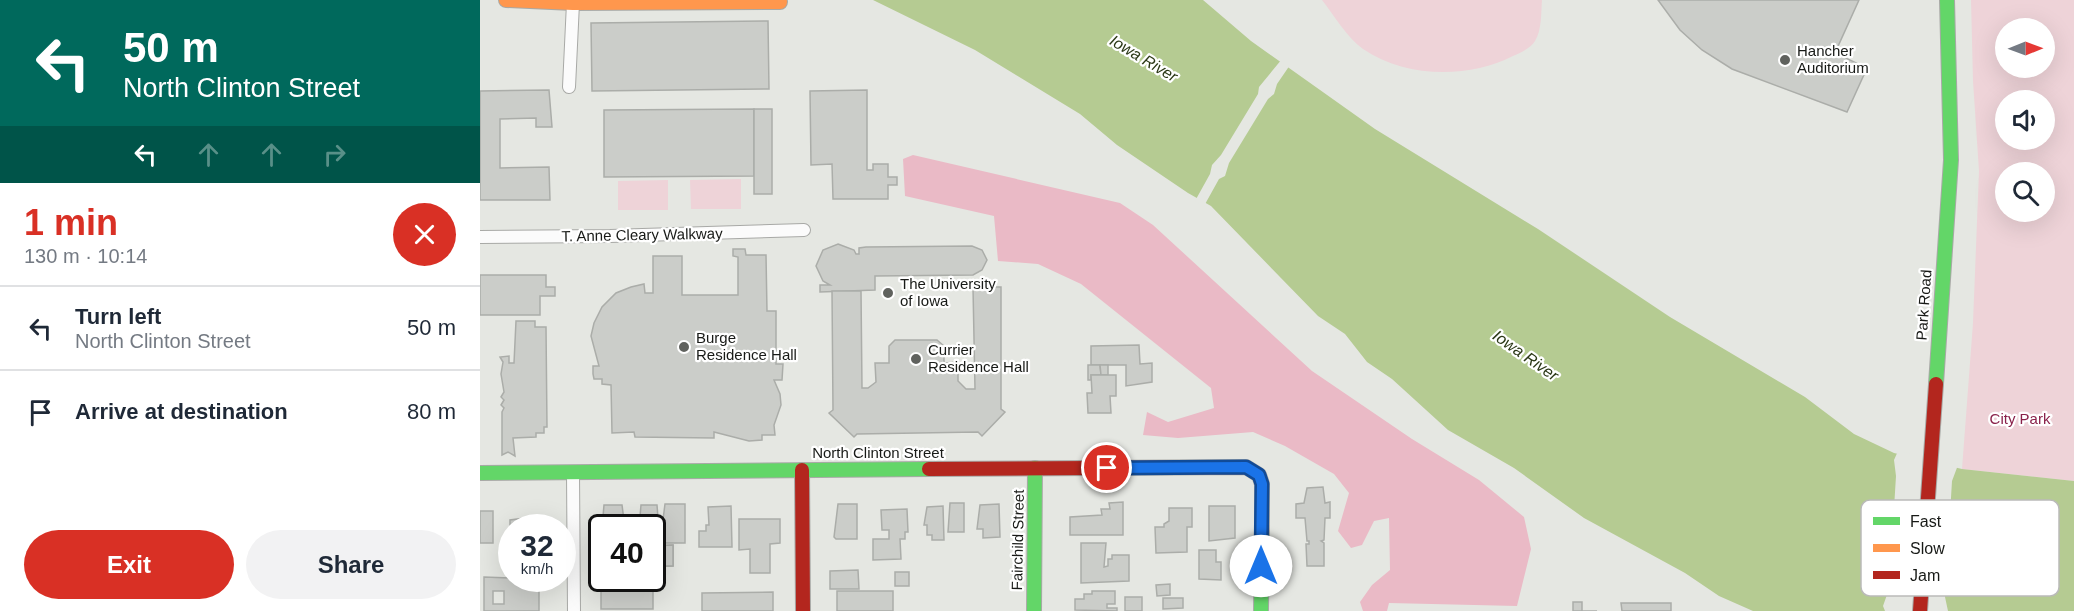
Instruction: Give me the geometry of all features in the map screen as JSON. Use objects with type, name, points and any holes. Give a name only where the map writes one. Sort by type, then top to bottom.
[{"type":"street","points":[[506,0],[573,3],[780,2]]},
{"type":"street","name":"Park Road","points":[[1928,500],[1951,160],[1947,0]]},
{"type":"street","points":[[569,87],[573,3]]},
{"type":"street","name":"T. Anne Cleary Walkway","points":[[480,237],[610,237],[804,230]]},
{"type":"street","name":"North Clinton Street","points":[[480,473],[1246,467],[1259,475],[1262,490],[1261,611]]},
{"type":"street","name":"Fairchild Street","points":[[1034,611],[1035,468]]},
{"type":"street","points":[[802,470],[803,611]]},
{"type":"street","points":[[573,473],[574,611]]},
{"type":"street","name":"Park Road","points":[[1920,611],[1921,596]]},
{"type":"green space","points":[[1322,0],[1542,0],[1541,21],[1533,44],[1519,53],[1477,69],[1437,72],[1398,66],[1363,49],[1346,33]]},
{"type":"green space","name":"City Park","points":[[1971,0],[2074,0],[2074,481],[1962,469],[1973,323],[1979,171]]},
{"type":"green space","points":[[741,179],[741,209],[691,209],[690,180]]},
{"type":"green space","points":[[668,180],[668,210],[618,210],[618,181]]},
{"type":"shaded area","points":[[913,155],[1120,203],[1153,225],[1312,371],[1412,439],[1479,480],[1524,517],[1531,549],[1517,606],[1389,603],[1387,611],[1363,611],[1360,602],[1372,585],[1390,570],[1389,518],[1374,521],[1362,545],[1351,548],[1338,531],[1349,493],[1334,474],[1285,446],[1253,432],[1178,438],[1143,435],[1147,412],[1168,422],[1214,408],[1211,388],[1081,284],[1038,264],[998,261],[994,216],[905,196],[903,159]]},
{"type":"water","name":"Iowa River","points":[[873,0],[1203,0],[1251,41],[1375,129],[1538,229],[1670,317],[1805,397],[1854,434],[1894,453],[1962,469],[2074,481],[2074,611],[1753,611],[1719,596],[1685,573],[1584,518],[1514,468],[1448,430],[1392,379],[1367,362],[1345,334],[1318,316],[1211,206],[1117,145],[1080,114],[975,50]]},
{"type":"pier","points":[[1282,59],[1290,65],[1229,163],[1225,176],[1219,179],[1204,206],[1195,201],[1210,174],[1212,165],[1221,155],[1258,94],[1259,87]]},
{"type":"pier","points":[[1898,451],[1958,465],[1952,481],[1951,500],[1895,500],[1894,460]]},
{"type":"pier","points":[[1887,596],[1945,596],[1948,611],[1885,611],[1883,606]]},
{"type":"building","name":"Hancher Auditorium","points":[[1658,0],[1859,0],[1835,53],[1867,68],[1847,112],[1732,69],[1702,50],[1680,30]]},
{"type":"building","points":[[768,21],[769,89],[592,91],[591,23]]},
{"type":"building","points":[[549,90],[552,127],[536,127],[536,118],[500,119],[500,168],[549,167],[550,200],[480,200],[480,91]]},
{"type":"building","points":[[867,90],[867,170],[873,170],[873,164],[888,164],[888,177],[897,177],[897,185],[888,185],[888,199],[833,199],[832,164],[811,165],[810,91]]},
{"type":"building","points":[[754,109],[754,176],[604,177],[604,110]]},
{"type":"building","points":[[754,109],[772,109],[772,194],[754,194]]},
{"type":"building","points":[[838,244],[854,250],[856,254],[859,254],[859,248],[866,247],[972,246],[982,250],[987,260],[982,270],[973,275],[875,276],[875,290],[820,292],[820,285],[830,285],[823,281],[816,266],[823,250]]},
{"type":"building","name":"Burge Residence Hall","points":[[733,249],[745,249],[746,255],[766,255],[767,311],[776,311],[776,364],[783,364],[782,380],[774,380],[780,394],[781,405],[774,425],[775,435],[762,435],[762,440],[749,441],[714,432],[714,438],[635,437],[634,432],[612,433],[611,385],[602,384],[602,379],[594,379],[593,374],[593,366],[599,366],[591,336],[594,323],[602,307],[616,293],[631,287],[644,284],[645,293],[653,293],[653,256],[682,256],[682,295],[738,295],[738,257],[733,256]]},
{"type":"building","points":[[480,275],[546,275],[546,287],[555,287],[555,296],[540,296],[540,315],[480,315]]},
{"type":"building","name":"Currier Residence Hall","points":[[981,283],[991,283],[991,287],[1001,287],[1001,409],[1005,412],[982,436],[978,432],[857,434],[854,437],[829,413],[833,410],[832,291],[861,291],[862,388],[868,388],[876,382],[875,363],[889,363],[889,346],[895,340],[937,340],[944,346],[944,363],[958,362],[958,381],[966,389],[975,389],[973,288],[981,288]]},
{"type":"building","points":[[516,321],[535,321],[535,327],[546,327],[547,427],[544,427],[544,433],[536,433],[536,437],[513,438],[515,456],[508,452],[502,455],[502,412],[504,408],[501,405],[504,400],[501,397],[504,392],[501,374],[503,362],[500,357],[509,356],[509,363],[514,363]]},
{"type":"building","points":[[1139,345],[1140,364],[1152,363],[1152,382],[1126,386],[1126,365],[1091,365],[1091,346]]},
{"type":"building","points":[[1088,365],[1100,365],[1101,375],[1091,375],[1091,380],[1088,380]]},
{"type":"building","points":[[1100,365],[1108,365],[1108,375],[1101,375]]},
{"type":"building","points":[[1091,375],[1116,375],[1116,396],[1110,396],[1111,413],[1088,413],[1087,393],[1092,393]]},
{"type":"building","points":[[1323,487],[1325,503],[1330,502],[1330,518],[1325,518],[1324,540],[1321,541],[1324,543],[1324,566],[1307,566],[1306,544],[1309,544],[1309,541],[1307,541],[1305,518],[1296,518],[1296,504],[1304,503],[1307,488]]},
{"type":"building","points":[[1123,502],[1123,535],[1070,535],[1070,517],[1102,515],[1101,509],[1110,509],[1109,503]]},
{"type":"building","points":[[950,503],[964,503],[964,532],[948,532]]},
{"type":"building","points":[[665,504],[685,504],[685,543],[666,543],[666,514],[664,514]]},
{"type":"building","points":[[838,504],[857,504],[857,539],[836,539],[834,537]]},
{"type":"building","points":[[999,504],[1000,537],[983,538],[983,529],[977,529],[980,505]]},
{"type":"building","points":[[604,505],[622,505],[623,514],[603,514]]},
{"type":"building","points":[[641,505],[657,505],[658,514],[640,514]]},
{"type":"building","points":[[731,506],[732,547],[699,547],[699,531],[706,531],[706,525],[709,525],[708,507]]},
{"type":"building","points":[[943,506],[944,540],[932,540],[932,535],[927,535],[927,525],[924,525],[927,507]]},
{"type":"building","points":[[1209,506],[1235,506],[1235,538],[1209,541]]},
{"type":"building","points":[[1169,508],[1192,508],[1192,527],[1187,527],[1187,552],[1156,553],[1155,527],[1164,527],[1164,524],[1169,521]]},
{"type":"building","points":[[907,509],[908,532],[905,532],[905,539],[900,539],[901,559],[873,560],[873,539],[889,539],[889,530],[882,530],[881,510]]},
{"type":"building","points":[[480,511],[493,511],[493,543],[480,543]]},
{"type":"building","points":[[739,519],[780,519],[780,543],[770,544],[770,573],[750,573],[750,549],[739,550]]},
{"type":"building","points":[[1081,543],[1106,543],[1104,567],[1108,566],[1108,559],[1112,559],[1112,555],[1129,555],[1129,581],[1081,583]]},
{"type":"building","points":[[666,545],[673,545],[673,566],[666,566]]},
{"type":"building","points":[[666,545],[673,545],[673,566],[666,566]]},
{"type":"building","points":[[1199,550],[1216,550],[1216,562],[1221,562],[1221,580],[1199,579]]},
{"type":"building","points":[[858,570],[859,589],[830,589],[830,571]]},
{"type":"building","points":[[895,572],[909,572],[909,586],[895,586]]},
{"type":"building","points":[[484,577],[498,578],[498,591],[493,591],[493,604],[504,604],[504,592],[539,592],[539,611],[484,611]]},
{"type":"building","points":[[1170,584],[1170,595],[1157,596],[1156,585]]},
{"type":"building","points":[[837,591],[893,591],[893,611],[837,611]]},
{"type":"building","points":[[1092,591],[1115,591],[1115,604],[1107,604],[1107,608],[1117,608],[1117,611],[1075,610],[1075,599],[1084,599],[1084,594],[1092,594]]},
{"type":"building","points":[[601,592],[653,592],[653,609],[601,609]]},
{"type":"building","points":[[773,592],[773,611],[702,611],[702,593]]},
{"type":"building","points":[[1125,597],[1142,597],[1142,611],[1125,611]]},
{"type":"building","points":[[1163,598],[1183,598],[1183,608],[1163,609]]},
{"type":"building","points":[[1573,602],[1582,602],[1582,611],[1573,611]]},
{"type":"building","points":[[1621,603],[1671,603],[1671,611],[1622,611]]},
{"type":"traffic: fast","points":[[1936,384],[1951,160],[1947,0]]},
{"type":"traffic: fast","points":[[1034,611],[1035,468]]},
{"type":"traffic: fast","points":[[480,473],[929,469]]},
{"type":"traffic: fast","points":[[1261,611],[1262,531]]},
{"type":"traffic: slow","points":[[506,0],[573,3],[780,2]]},
{"type":"traffic: jam","points":[[1928,500],[1936,384]]},
{"type":"traffic: jam","points":[[929,469],[1246,467],[1259,475],[1262,484],[1262,531]]},
{"type":"traffic: jam","points":[[802,470],[803,611]]},
{"type":"traffic: jam","points":[[1920,611],[1921,596]]},
{"type":"place","name":"Hancher Auditorium","points":[[1785,60]]},
{"type":"place","name":"The University of Iowa","points":[[888,293]]},
{"type":"place","name":"Burge Residence Hall","points":[[684,347]]},
{"type":"place","name":"Currier Residence Hall","points":[[916,359]]},
{"type":"route","points":[[1107,468],[1246,467],[1254,470],[1259,475],[1262,484],[1261,566]]}]
